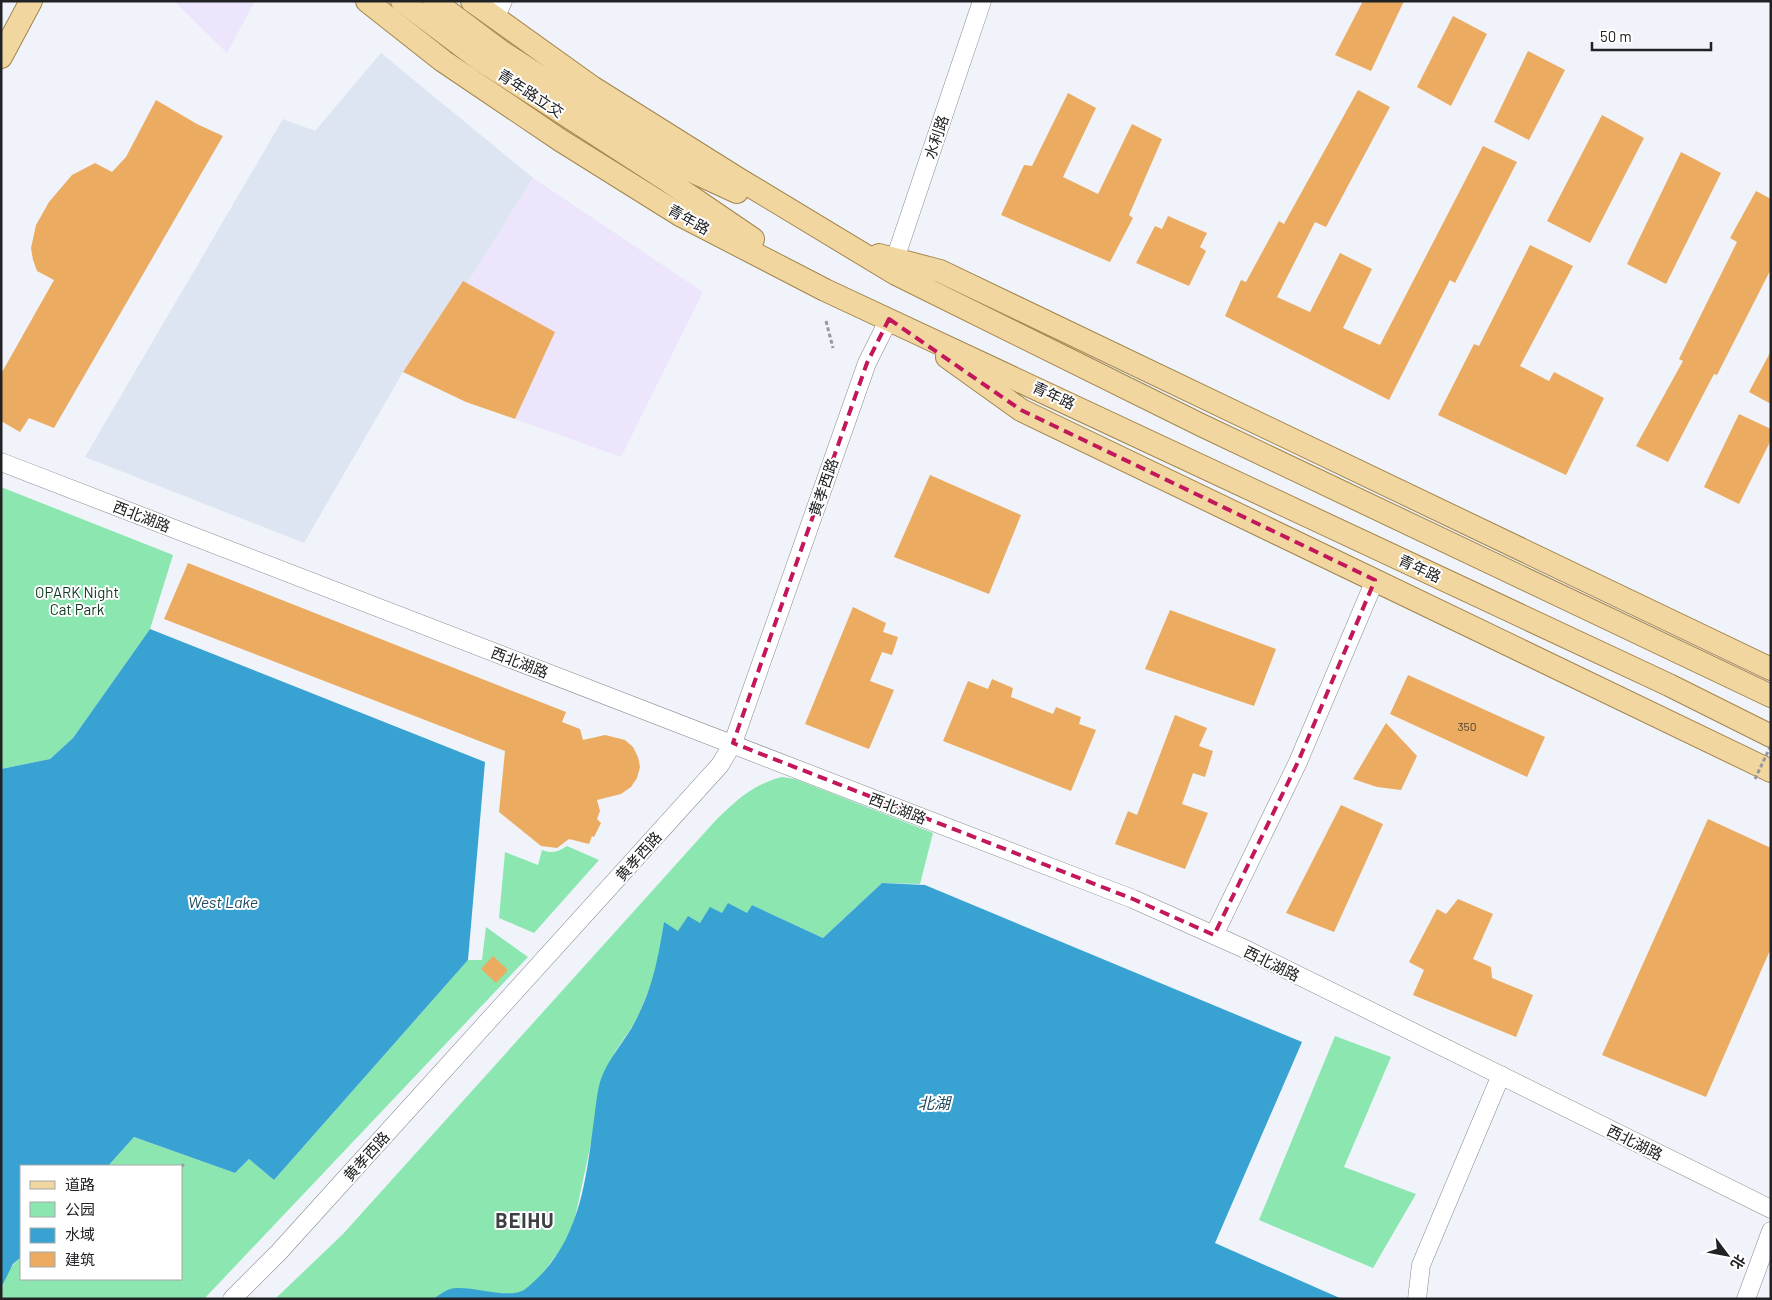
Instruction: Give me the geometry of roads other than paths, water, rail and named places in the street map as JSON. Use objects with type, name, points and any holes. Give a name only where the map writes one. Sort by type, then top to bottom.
[{"type":"main road","points":[[1,57],[32,1]]},
{"type":"main road","name":"青年路","points":[[367,1],[443,60],[560,140],[680,215],[826,290],[1669,685],[1771,736]]},
{"type":"main road","name":"青年路立交","points":[[402,1],[479,59],[670,171]]},
{"type":"main road","name":"青年路立交","points":[[434,1],[502,52],[670,171]]},
{"type":"main road","points":[[472,1],[499,10],[592,87],[844,244]]},
{"type":"main road","points":[[670,171],[826,290]]},
{"type":"main road","points":[[670,171],[895,267],[1201,425],[1771,696]]},
{"type":"main road","points":[[895,267],[940,271],[1771,669]]},
{"type":"main road","points":[[897,323],[1021,410],[1375,580],[1763,775]]},
{"type":"main road","points":[[1720,672],[1771,683]]},
{"type":"street","name":"水利路","points":[[895,267],[982,1]]},
{"type":"street","name":"黄孝西路","points":[[232,1299],[279,1252],[713,772],[733,743],[867,363],[897,323]]},
{"type":"street","name":"西北湖路","points":[[1,462],[1133,899],[1214,935],[1771,1209]]},
{"type":"street","points":[[1214,935],[1298,762],[1375,580]]},
{"type":"street","points":[[1417,1299],[1421,1265],[1501,1075]]},
{"type":"street","points":[[1746,1299],[1771,1231]]},
{"type":"water","name":"West Lake","points":[[150,629],[485,762],[468,960],[274,1180],[249,1159],[235,1173],[134,1137],[109,1165],[20,1165],[20,1258],[13,1264],[1,1288],[1,769],[50,759],[73,738]]},
{"type":"water","name":"北湖","points":[[882,883],[925,885],[1302,1042],[1215,1243],[1342,1299],[433,1299],[450,1289],[458,1288],[498,1293],[517,1293],[524,1290],[542,1274],[556,1256],[567,1237],[582,1195],[599,1086],[610,1060],[636,1020],[647,996],[657,960],[664,922],[678,931],[688,916],[700,923],[710,907],[722,913],[728,903],[747,913],[752,905],[823,938]]},
{"type":"district","name":"BEIHU","points":[[525,1220]]},
{"type":"park label","name":"OPARK Night Cat Park","points":[[77,600]]}]
